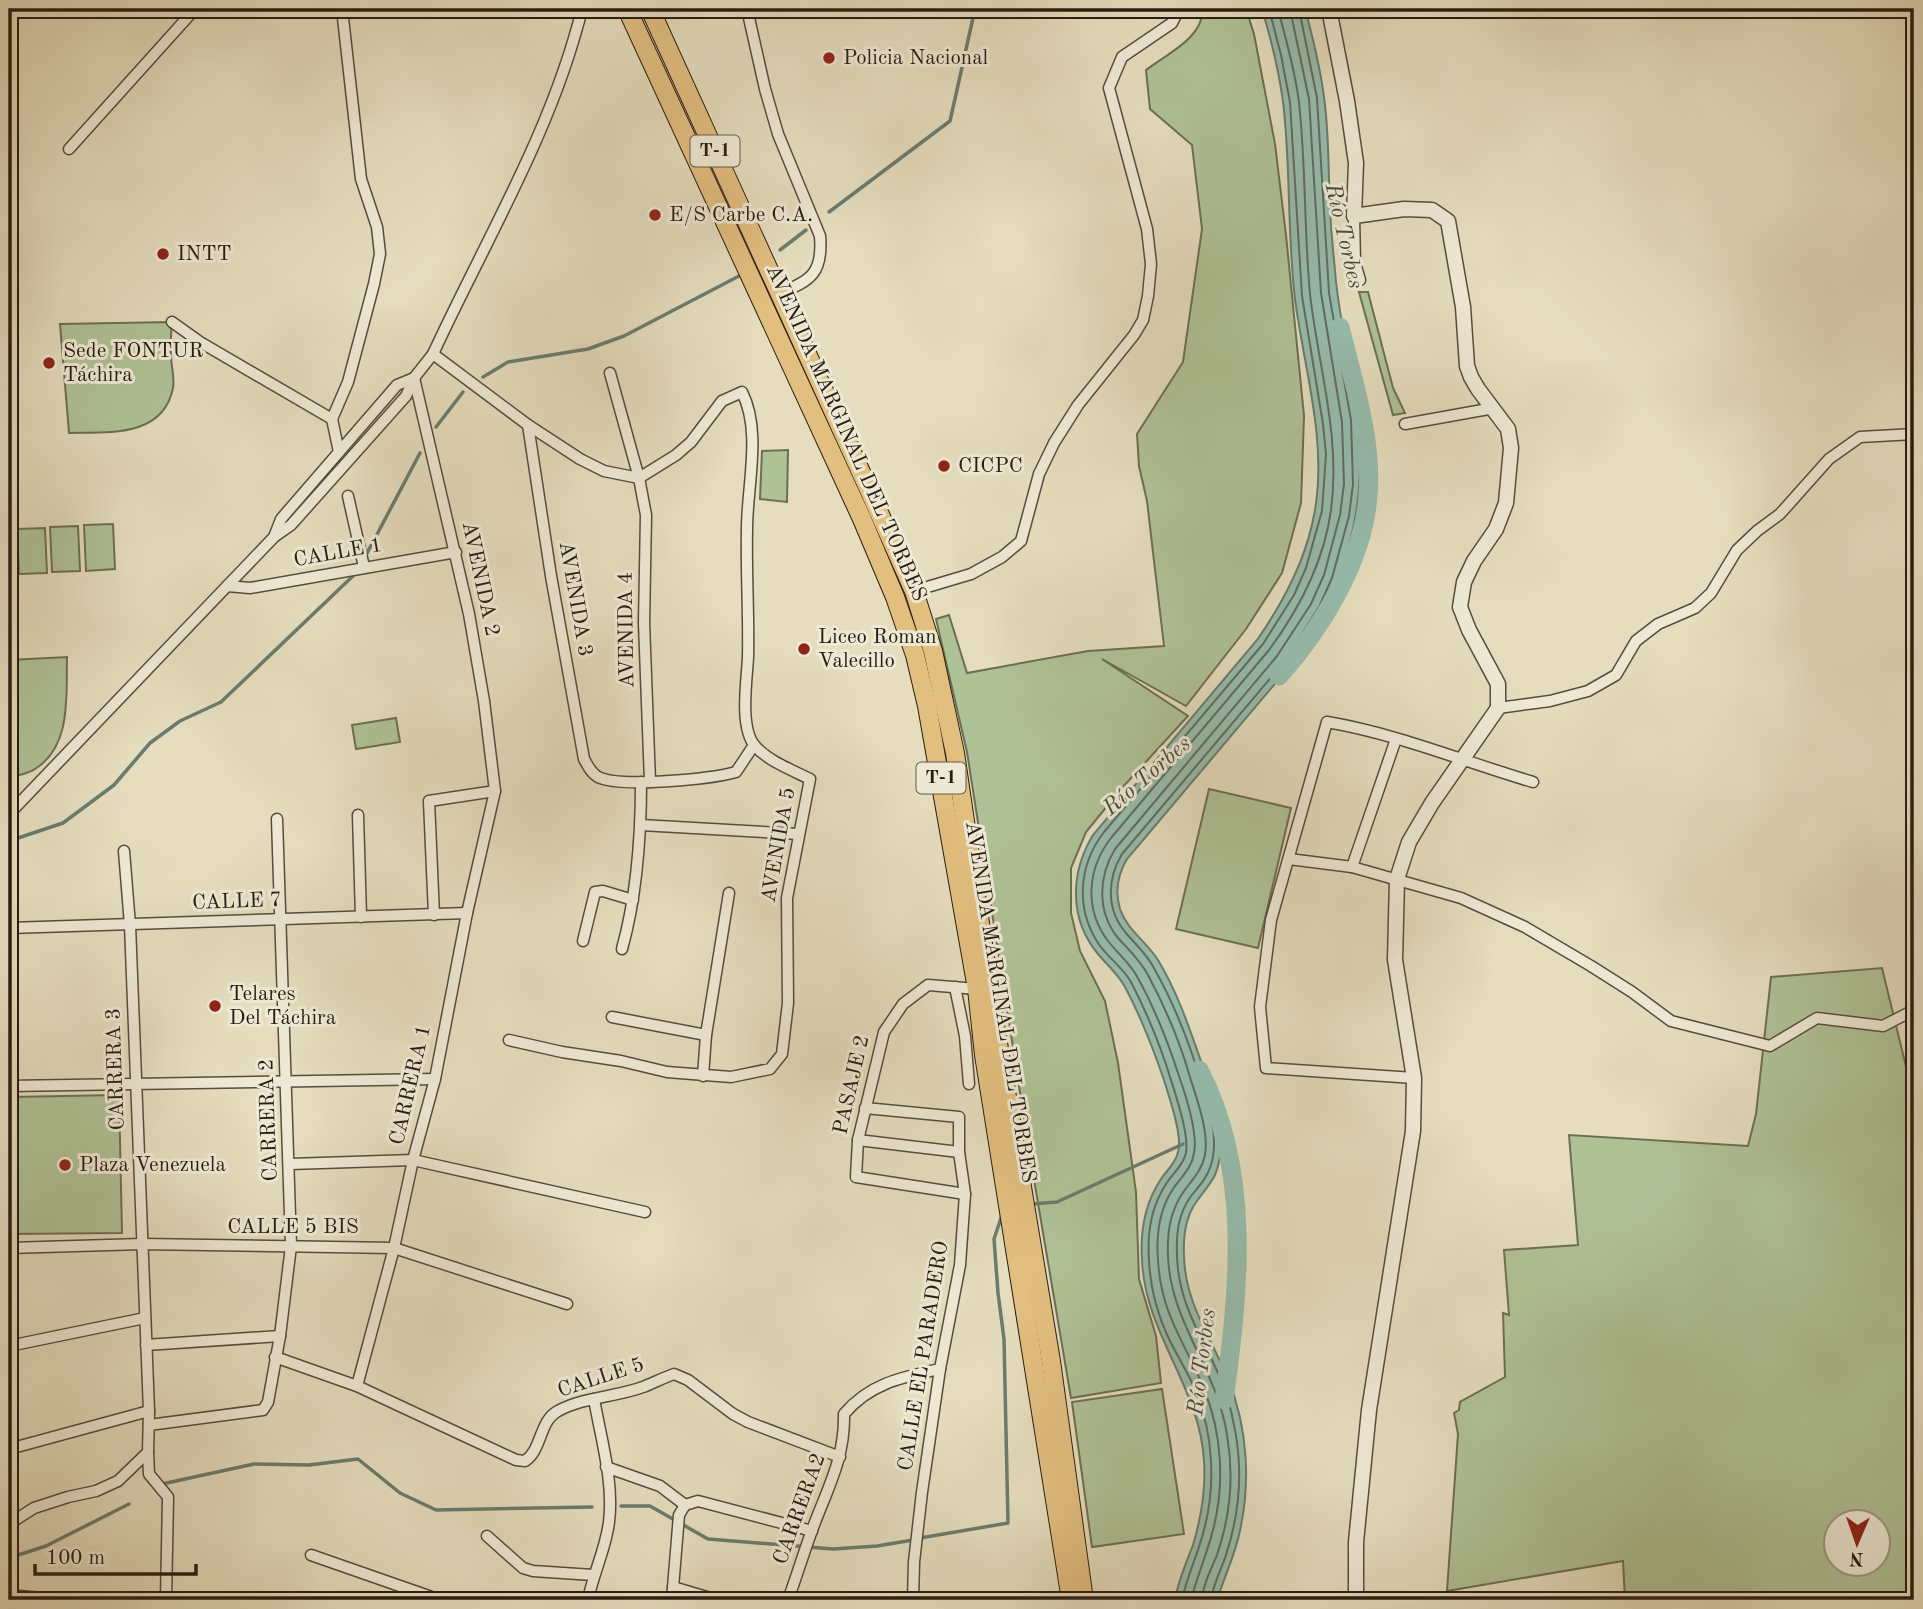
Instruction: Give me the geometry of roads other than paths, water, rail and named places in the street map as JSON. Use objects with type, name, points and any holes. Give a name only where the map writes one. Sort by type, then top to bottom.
[{"type":"highway","name":"AVENIDA MARGINAL DEL TORBES","points":[[627,9],[914,591],[933,651],[955,753],[995,1025],[1053,1374],[1084,1600]]},
{"type":"highway","name":"AVENIDA MARGINAL DEL TORBES","points":[[650,9],[895,597],[915,655],[937,760],[977,989],[984,1055],[1071,1600]]},
{"type":"street","points":[[69,149],[194,9]]},
{"type":"street","points":[[339,452],[332,419],[348,382],[380,254],[377,227],[361,180],[342,9]]},
{"type":"street","points":[[9,814],[274,537],[291,525],[406,396],[414,378],[433,354],[528,158],[574,43],[582,9]]},
{"type":"street","points":[[747,9],[778,134],[820,236],[818,268],[804,284],[771,297]]},
{"type":"street","points":[[914,591],[971,574],[1002,557],[1021,541],[1039,474],[1054,443],[1078,405],[1143,320],[1149,296],[1151,264],[1147,229],[1109,88],[1122,57],[1172,23],[1179,9]]},
{"type":"street","points":[[1329,9],[1356,163],[1355,263],[1360,280]]},
{"type":"street","points":[[1354,216],[1404,209],[1432,210],[1447,221],[1463,307],[1467,366],[1471,377],[1508,429],[1511,448],[1506,503],[1496,530],[1474,561],[1464,582],[1460,607],[1469,630],[1498,684],[1498,708],[1432,803],[1409,842],[1397,879],[1395,960],[1414,1078],[1413,1131],[1369,1410],[1356,1542],[1356,1600]]},
{"type":"street","points":[[172,321],[201,342],[332,419]]},
{"type":"street","points":[[433,354],[528,425],[592,465],[604,471],[639,478],[676,455],[691,442],[722,401],[743,392],[751,408],[745,705],[747,727],[754,745],[736,772],[720,776],[646,782]]},
{"type":"street","name":"AVENIDA 4","points":[[610,373],[639,478],[646,515],[646,782],[633,900],[622,948]]},
{"type":"street","points":[[274,537],[281,519],[397,385],[414,378]]},
{"type":"street","name":"AVENIDA 2","points":[[414,378],[456,552],[484,701],[495,791]]},
{"type":"street","points":[[1405,424],[1494,408]]},
{"type":"street","name":"AVENIDA 3","points":[[528,425],[551,576],[584,760],[595,776],[646,782]]},
{"type":"street","points":[[1498,708],[1550,701],[1588,691],[1616,675],[1636,641],[1658,624],[1695,608],[1711,593],[1737,550],[1780,514],[1829,459],[1860,437],[1914,434]]},
{"type":"street","points":[[348,496],[364,567]]},
{"type":"street","name":"CALLE 1","points":[[227,586],[250,587],[456,552]]},
{"type":"street","points":[[1414,1078],[1266,1068],[1260,1007],[1271,920],[1327,722],[1356,727],[1463,758],[1533,782]]},
{"type":"street","points":[[1352,867],[1396,739]]},
{"type":"street","name":"AVENIDA 5","points":[[509,1040],[667,1072],[731,1077],[770,1069],[782,1054],[788,1003],[787,898],[810,779],[778,763],[754,745]]},
{"type":"street","points":[[434,915],[429,801],[495,791]]},
{"type":"street","name":"CARRERA 1","points":[[357,1386],[435,1079],[467,913],[495,791]]},
{"type":"street","points":[[358,815],[362,917]]},
{"type":"street","name":"CARRERA 2","points":[[149,1425],[263,1410],[268,1402],[292,1246],[277,819]]},
{"type":"street","points":[[641,825],[799,834]]},
{"type":"street","name":"CARRERA 3","points":[[124,851],[130,925],[149,1411],[149,1474],[168,1497],[166,1600]]},
{"type":"street","points":[[1289,859],[1352,867],[1461,898],[1525,928],[1632,992],[1671,1021],[1770,1046],[1817,1018],[1884,1026],[1914,1010]]},
{"type":"street","points":[[583,942],[595,892],[603,891],[633,900]]},
{"type":"street","points":[[704,1076],[706,1035],[729,893]]},
{"type":"street","name":"CALLE 7","points":[[9,928],[467,913]]},
{"type":"street","name":"PASAJE 2","points":[[965,1194],[856,1177],[858,1140],[884,1032],[903,1004],[928,985],[977,989]]},
{"type":"street","points":[[956,987],[965,1036],[969,1084]]},
{"type":"street","points":[[612,1017],[706,1035]]},
{"type":"street","points":[[9,1086],[435,1079]]},
{"type":"street","name":"CALLE EL PARADERO","points":[[865,1108],[958,1117],[959,1152],[965,1194],[960,1265],[940,1369],[919,1515],[913,1600]]},
{"type":"street","points":[[858,1140],[959,1152]]},
{"type":"street","points":[[290,1164],[413,1160],[645,1212]]},
{"type":"street","name":"CALLE 5 BIS","points":[[9,1248],[142,1244],[394,1248],[567,1304]]},
{"type":"street","points":[[9,1346],[145,1318]]},
{"type":"street","points":[[146,1345],[280,1336]]},
{"type":"street","name":"CALLE 5","points":[[275,1357],[357,1386],[516,1460],[525,1461],[532,1456],[551,1416],[558,1411],[643,1387],[674,1374],[688,1380],[748,1422],[840,1457]]},
{"type":"street","name":"CARRERA2","points":[[789,1600],[840,1457],[844,1414],[856,1399],[872,1388],[896,1379],[940,1369]]},
{"type":"street","points":[[588,1600],[609,1524],[610,1493],[594,1399]]},
{"type":"street","points":[[9,1449],[149,1411]]},
{"type":"street","points":[[9,1522],[34,1508],[96,1491],[118,1481],[148,1452]]},
{"type":"street","points":[[606,1467],[660,1486],[685,1505]]},
{"type":"street","points":[[672,1600],[679,1515],[685,1505],[698,1501],[812,1531]]},
{"type":"street","points":[[487,1536],[523,1568],[593,1575]]},
{"type":"street","points":[[311,1555],[440,1600]]},
{"type":"street","points":[[673,1587],[717,1600]]},
{"type":"street","points":[[9,1597],[68,1600]]},
{"type":"water","points":[[1262,9],[1305,9],[1318,64],[1327,123],[1330,219],[1337,290],[1358,422],[1359,489],[1348,551],[1309,638],[1290,666],[1127,859],[1118,883],[1118,903],[1123,916],[1158,960],[1172,985],[1211,1092],[1218,1121],[1221,1149],[1219,1162],[1215,1175],[1187,1220],[1185,1273],[1200,1319],[1235,1398],[1246,1456],[1243,1516],[1237,1543],[1217,1600],[1175,1600],[1198,1524],[1204,1493],[1204,1461],[1193,1409],[1152,1312],[1145,1287],[1142,1249],[1147,1208],[1161,1179],[1175,1160],[1179,1136],[1151,1044],[1122,982],[1089,940],[1082,926],[1076,896],[1080,865],[1093,835],[1267,625],[1301,562],[1315,510],[1318,483],[1316,430],[1295,299],[1283,102]]},
{"type":"waterway","points":[[829,212],[950,121],[975,9]]},
{"type":"waterway","points":[[780,250],[806,230]]},
{"type":"waterway","points":[[483,377],[508,362],[588,349],[624,336],[741,275]]},
{"type":"waterway","name":"Río Torbes","points":[[1279,676],[1310,637],[1338,592],[1349,569],[1365,520],[1368,454],[1361,411],[1340,327]]},
{"type":"waterway","points":[[436,427],[463,392]]},
{"type":"waterway","points":[[365,557],[420,453]]},
{"type":"waterway","points":[[9,841],[63,823],[114,785],[150,743],[180,721],[221,702],[354,575]]},
{"type":"waterway","name":"Río Torbes","points":[[1199,1070],[1216,1109],[1234,1190],[1237,1274],[1224,1400]]},
{"type":"waterway","points":[[1032,1204],[1057,1202],[1183,1144]]},
{"type":"waterway","points":[[920,1538],[1008,1523],[1004,1339],[994,1239],[1002,1215]]},
{"type":"waterway","points":[[162,1484],[254,1464],[309,1465],[358,1459],[400,1493],[436,1510],[592,1507]]},
{"type":"waterway","points":[[9,1558],[46,1546],[129,1504]]},
{"type":"waterway","points":[[621,1506],[650,1506],[708,1539],[833,1549],[913,1540]]},
{"type":"place","name":"Policia Nacional","points":[[829,58]]},
{"type":"place","name":"E/S Carbe C.A.","points":[[655,215]]},
{"type":"place","name":"INTT","points":[[163,254]]},
{"type":"place","name":"Sede FONTUR Táchira","points":[[49,363]]},
{"type":"place","name":"CICPC","points":[[944,466]]},
{"type":"place","name":"Liceo Roman Valecillo","points":[[804,649]]},
{"type":"place","name":"Telares Del Táchira","points":[[215,1006]]},
{"type":"place","name":"Plaza Venezuela","points":[[65,1165]]}]
